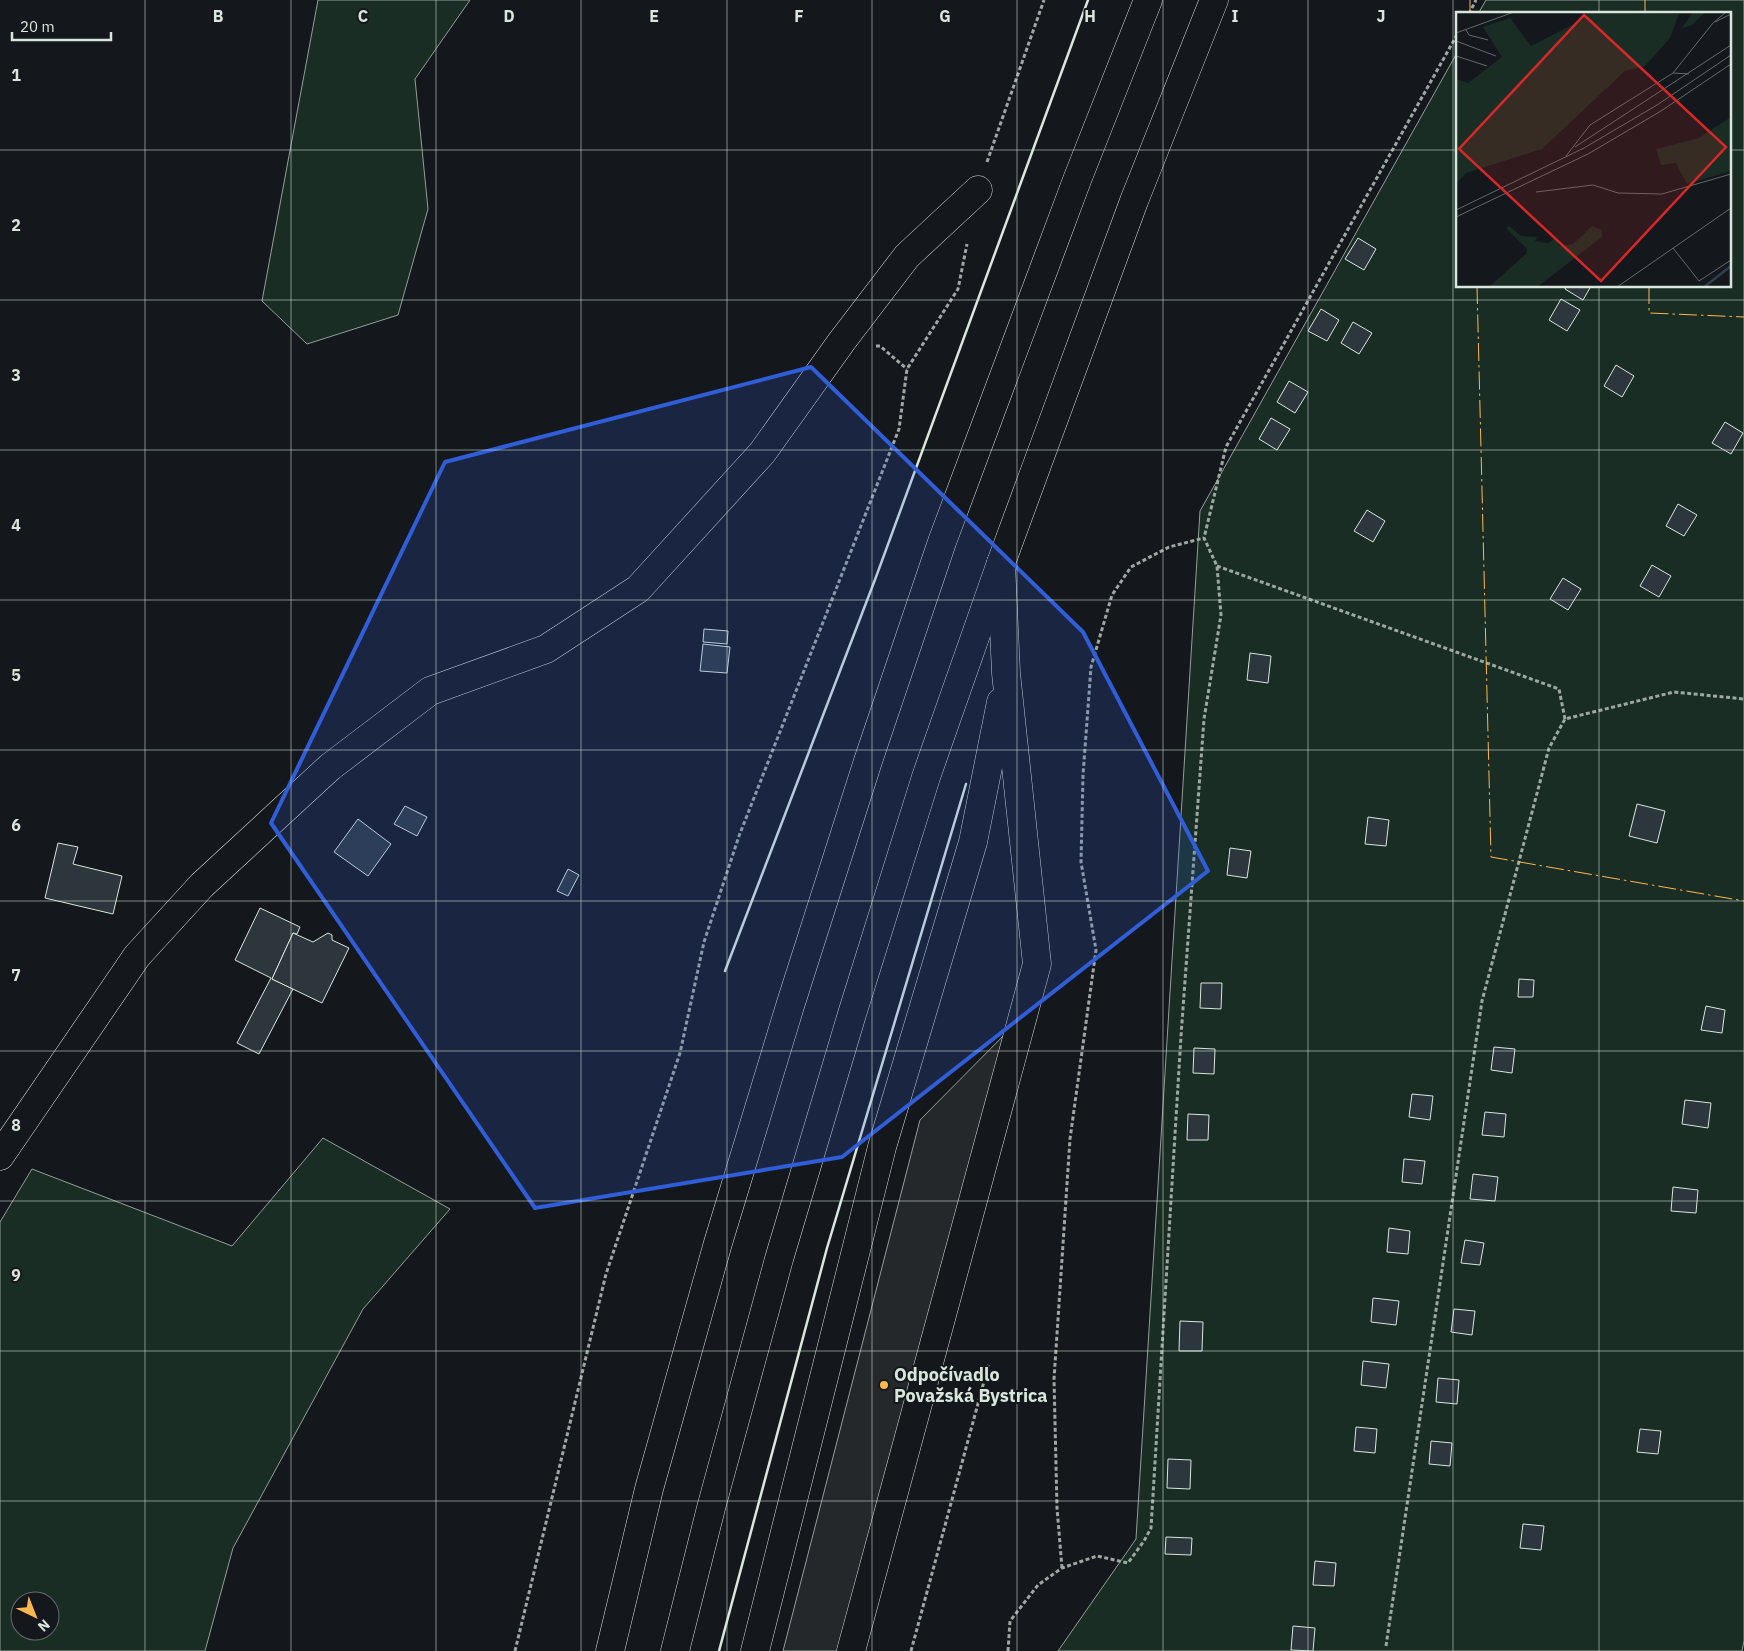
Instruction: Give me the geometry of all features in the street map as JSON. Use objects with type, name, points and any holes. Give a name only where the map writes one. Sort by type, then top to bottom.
[{"type":"main road","points":[[610,1651],[649,1489],[718,1244],[790,1006],[865,770],[946,533],[1077,180],[1148,0]]},
{"type":"main road","points":[[675,1651],[710,1508],[774,1278],[852,1014],[926,776],[1130,210],[1214,0]]},
{"type":"main road","points":[[0,1156],[137,956],[202,886],[330,767],[430,691],[546,649],[638,588],[762,453],[842,341],[907,256],[978,190]]},
{"type":"main road","points":[[851,1651],[1037,964],[1006,673],[1002,563]]},
{"type":"main road","points":[[755,1651],[882,1147],[973,842],[1006,673]]},
{"type":"path","points":[[1469,12],[1476,0]]},
{"type":"path","points":[[1008,1651],[1010,1621],[1038,1585],[1062,1568],[1097,1556],[1128,1562],[1151,1528],[1181,1036],[1204,719],[1221,614],[1217,566],[1204,538],[1226,447],[1456,37]]},
{"type":"path","points":[[515,1651],[606,1274],[680,1053],[704,942],[739,836],[899,429],[907,369]]},
{"type":"path","points":[[1062,1568],[1057,1508],[1055,1370],[1070,1139],[1096,950],[1081,862],[1083,775],[1091,667],[1112,596],[1131,567],[1169,547],[1204,538]]},
{"type":"path","points":[[1217,566],[1559,689],[1565,719],[1549,748],[1482,1001],[1386,1646]]},
{"type":"path","points":[[1565,719],[1674,692],[1744,699]]},
{"type":"path","points":[[911,1651],[989,1363]]},
{"type":"highlighted area","points":[[811,367],[1083,632],[1208,871],[842,1157],[535,1208],[271,823],[445,462]]},
{"type":"green space","points":[[318,0],[470,0],[415,79],[428,209],[398,315],[307,344],[262,301]]},
{"type":"green space","points":[[1486,0],[1744,0],[1744,1641],[1742,1651],[1058,1651],[1136,1539],[1200,511],[1456,55],[1456,288],[1732,288],[1732,12],[1479,12]]},
{"type":"green space","points":[[323,1138],[450,1209],[363,1309],[233,1548],[205,1651],[0,1651],[0,1222],[32,1169],[232,1246]]},
{"type":"shaded area","name":"Odpočívadlo Považská Bystrica","points":[[1013,1026],[844,1651],[783,1651],[920,1120]]},
{"type":"building","points":[[1358,238],[1376,249],[1364,270],[1345,259]]},
{"type":"building","points":[[1565,288],[1590,288],[1583,300]]},
{"type":"building","points":[[1561,299],[1580,310],[1567,331],[1549,320]]},
{"type":"building","points":[[1321,309],[1339,320],[1327,341],[1308,331]]},
{"type":"building","points":[[1353,322],[1372,333],[1359,354],[1341,343]]},
{"type":"building","points":[[1616,365],[1634,376],[1622,397],[1604,386]]},
{"type":"building","points":[[1289,381],[1308,392],[1295,413],[1277,402]]},
{"type":"building","points":[[1271,418],[1290,429],[1277,450],[1259,439]]},
{"type":"building","points":[[1725,422],[1743,433],[1731,454],[1712,443]]},
{"type":"building","points":[[1678,504],[1697,515],[1684,536],[1666,526]]},
{"type":"building","points":[[1367,510],[1385,521],[1373,542],[1354,531]]},
{"type":"building","points":[[1652,565],[1671,576],[1659,597],[1640,586]]},
{"type":"building","points":[[1563,578],[1581,589],[1568,610],[1550,599]]},
{"type":"building","points":[[704,629],[728,631],[727,644],[703,642]]},
{"type":"building","points":[[703,644],[730,647],[727,673],[700,671]]},
{"type":"building","points":[[1250,653],[1271,656],[1268,683],[1247,680]]},
{"type":"building","points":[[1637,804],[1665,811],[1657,843],[1629,836]]},
{"type":"building","points":[[405,806],[427,817],[417,836],[394,824]]},
{"type":"building","points":[[1368,817],[1389,820],[1386,846],[1365,844]]},
{"type":"building","points":[[358,819],[391,844],[368,876],[334,852]]},
{"type":"building","points":[[58,843],[78,847],[73,864],[122,876],[113,914],[45,898]]},
{"type":"building","points":[[1230,848],[1251,851],[1247,878],[1227,875]]},
{"type":"building","points":[[568,869],[579,875],[568,896],[557,891]]},
{"type":"building","points":[[260,908],[300,927],[297,934],[293,933],[272,979],[293,989],[259,1054],[237,1043],[271,978],[235,960]]},
{"type":"building","points":[[293,933],[313,942],[328,933],[332,935],[332,940],[349,948],[322,1003],[272,979]]},
{"type":"building","points":[[1519,979],[1534,980],[1533,997],[1518,997]]},
{"type":"building","points":[[1201,983],[1222,983],[1221,1009],[1200,1008]]},
{"type":"building","points":[[1706,1006],[1725,1010],[1722,1033],[1701,1030]]},
{"type":"building","points":[[1494,1047],[1515,1049],[1512,1073],[1491,1070]]},
{"type":"building","points":[[1194,1048],[1215,1049],[1214,1074],[1193,1073]]},
{"type":"building","points":[[1412,1094],[1433,1096],[1430,1120],[1409,1117]]},
{"type":"building","points":[[1685,1100],[1711,1103],[1708,1128],[1682,1124]]},
{"type":"building","points":[[1485,1112],[1506,1114],[1504,1137],[1482,1135]]},
{"type":"building","points":[[1188,1114],[1209,1115],[1208,1140],[1187,1140]]},
{"type":"building","points":[[1404,1159],[1425,1161],[1422,1184],[1402,1182]]},
{"type":"building","points":[[1473,1174],[1498,1177],[1495,1201],[1470,1199]]},
{"type":"building","points":[[1673,1187],[1698,1190],[1696,1213],[1671,1211]]},
{"type":"building","points":[[1389,1228],[1410,1231],[1408,1254],[1387,1252]]},
{"type":"building","points":[[1465,1240],[1484,1243],[1480,1265],[1461,1263]]},
{"type":"building","points":[[1373,1298],[1399,1301],[1396,1325],[1371,1322]]},
{"type":"building","points":[[1454,1309],[1475,1311],[1472,1335],[1451,1332]]},
{"type":"building","points":[[1180,1321],[1203,1322],[1202,1351],[1179,1351]]},
{"type":"building","points":[[1363,1361],[1389,1364],[1386,1388],[1361,1385]]},
{"type":"building","points":[[1438,1378],[1459,1380],[1457,1404],[1436,1402]]},
{"type":"building","points":[[1356,1427],[1377,1429],[1375,1453],[1354,1451]]},
{"type":"building","points":[[1640,1429],[1661,1431],[1658,1454],[1637,1452]]},
{"type":"building","points":[[1431,1441],[1452,1443],[1450,1466],[1429,1464]]},
{"type":"building","points":[[1168,1459],[1191,1460],[1190,1489],[1167,1488]]},
{"type":"building","points":[[1523,1524],[1544,1526],[1541,1550],[1520,1548]]},
{"type":"building","points":[[1166,1537],[1192,1538],[1191,1555],[1165,1554]]},
{"type":"building","points":[[1315,1561],[1336,1563],[1334,1586],[1313,1585]]},
{"type":"building","points":[[1293,1626],[1315,1628],[1313,1651],[1291,1650]]},
{"type":"wall","points":[[725,971],[876,577],[1088,0]]},
{"type":"wall","points":[[719,1651],[827,1248],[966,784]]},
{"type":"power","points":[[1470,0],[1470,12]]},
{"type":"power","points":[[1645,0],[1645,12]]},
{"type":"power","points":[[1477,288],[1491,857],[1744,901]]},
{"type":"power","points":[[1649,288],[1649,313],[1744,317]]},
{"type":"place","name":"Odpočívadlo Považská Bystrica","points":[[884,1385]]}]
